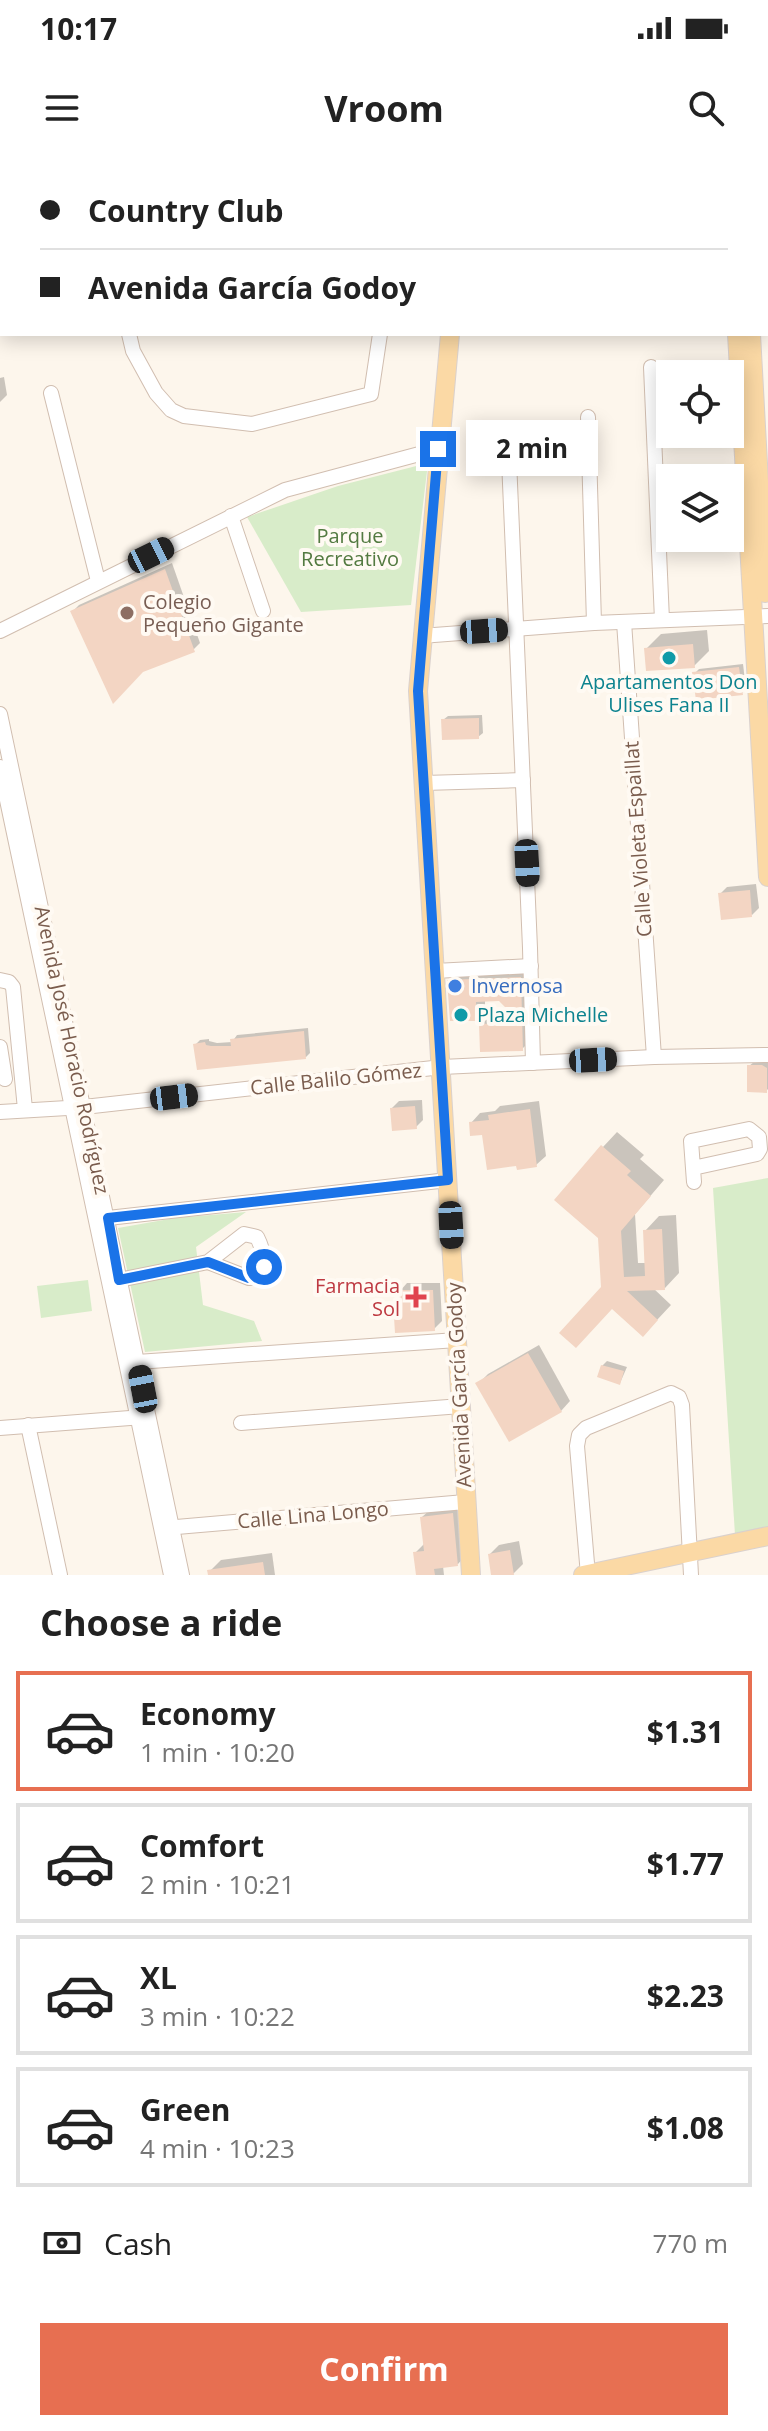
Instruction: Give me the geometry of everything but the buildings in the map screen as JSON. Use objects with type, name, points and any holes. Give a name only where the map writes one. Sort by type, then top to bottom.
[{"type":"main road","name":"Avenida García Godoy","points":[[450,336],[418,691],[471,1575]]},
{"type":"main road","points":[[737,336],[768,647]]},
{"type":"main road","points":[[751,336],[763,616],[768,877]]},
{"type":"main road","points":[[586,1575],[768,1536]]},
{"type":"street","points":[[129,336],[144,373],[171,410],[184,416],[252,424],[371,394],[380,336]]},
{"type":"street","points":[[651,367],[662,620]]},
{"type":"street","points":[[51,393],[98,581]]},
{"type":"street","points":[[588,417],[594,623]]},
{"type":"street","points":[[508,437],[533,1063]]},
{"type":"street","points":[[0,631],[285,490],[438,449]]},
{"type":"street","points":[[231,516],[263,611]]},
{"type":"street","points":[[421,636],[594,623],[763,616]]},
{"type":"street","name":"Calle Violeta Espaillat","points":[[624,622],[654,1057]]},
{"type":"street","name":"Avenida José Horacio Rodríguez","points":[[0,714],[166,1528],[171,1575]]},
{"type":"street","name":"Avenida José Horacio Rodríguez","points":[[0,767],[79,1108]]},
{"type":"street","points":[[424,783],[523,780]]},
{"type":"street","points":[[435,971],[531,966]]},
{"type":"street","points":[[0,980],[9,982],[13,987],[25,1109]]},
{"type":"street","points":[[0,1047],[2,1079],[24,1078]]},
{"type":"street","name":"Calle Balilo Gómez","points":[[0,1112],[79,1108],[442,1067],[768,1055]]},
{"type":"street","points":[[749,1129],[759,1137],[757,1154],[693,1175],[691,1141],[749,1129]]},
{"type":"street","points":[[102,1218],[448,1180]]},
{"type":"street","name":"Avenida José Horacio Rodríguez","points":[[102,1218],[137,1362],[143,1417]]},
{"type":"street","points":[[119,1280],[208,1262]]},
{"type":"street","points":[[137,1362],[457,1340]]},
{"type":"street","points":[[586,1575],[577,1446],[579,1435],[586,1428],[671,1393],[677,1395],[682,1405],[691,1575]]},
{"type":"street","points":[[241,1423],[461,1406]]},
{"type":"street","points":[[0,1428],[143,1417]]},
{"type":"street","points":[[28,1425],[60,1575]]},
{"type":"street","name":"Calle Lina Longo","points":[[166,1528],[465,1502]]},
{"type":"street","name":"Avenida José Horacio Rodríguez","points":[[166,1528],[182,1575]]},
{"type":"green space","name":"Parque Recreativo","points":[[428,463],[411,605],[301,612],[247,517],[338,486]]},
{"type":"green space","points":[[768,1178],[768,1530],[735,1535],[713,1188]]},
{"type":"green space","points":[[246,1212],[196,1247],[203,1305],[254,1321],[262,1341],[145,1352],[118,1228],[175,1218]]},
{"type":"green space","points":[[88,1280],[92,1311],[41,1318],[37,1286]]},
{"type":"place","name":"Colegio Pequeño Gigante","points":[[127,613]]},
{"type":"place","name":"Apartamentos Don Ulises Fana II","points":[[669,658]]},
{"type":"place","name":"Invernosa","points":[[455,986]]},
{"type":"place","name":"Plaza Michelle","points":[[461,1015]]},
{"type":"place","name":"Farmacia Sol","points":[[416,1297]]},
{"type":"route","points":[[264,1267],[258,1277],[249,1278],[208,1262],[119,1280],[108,1218],[448,1180],[418,691],[438,449]]}]
